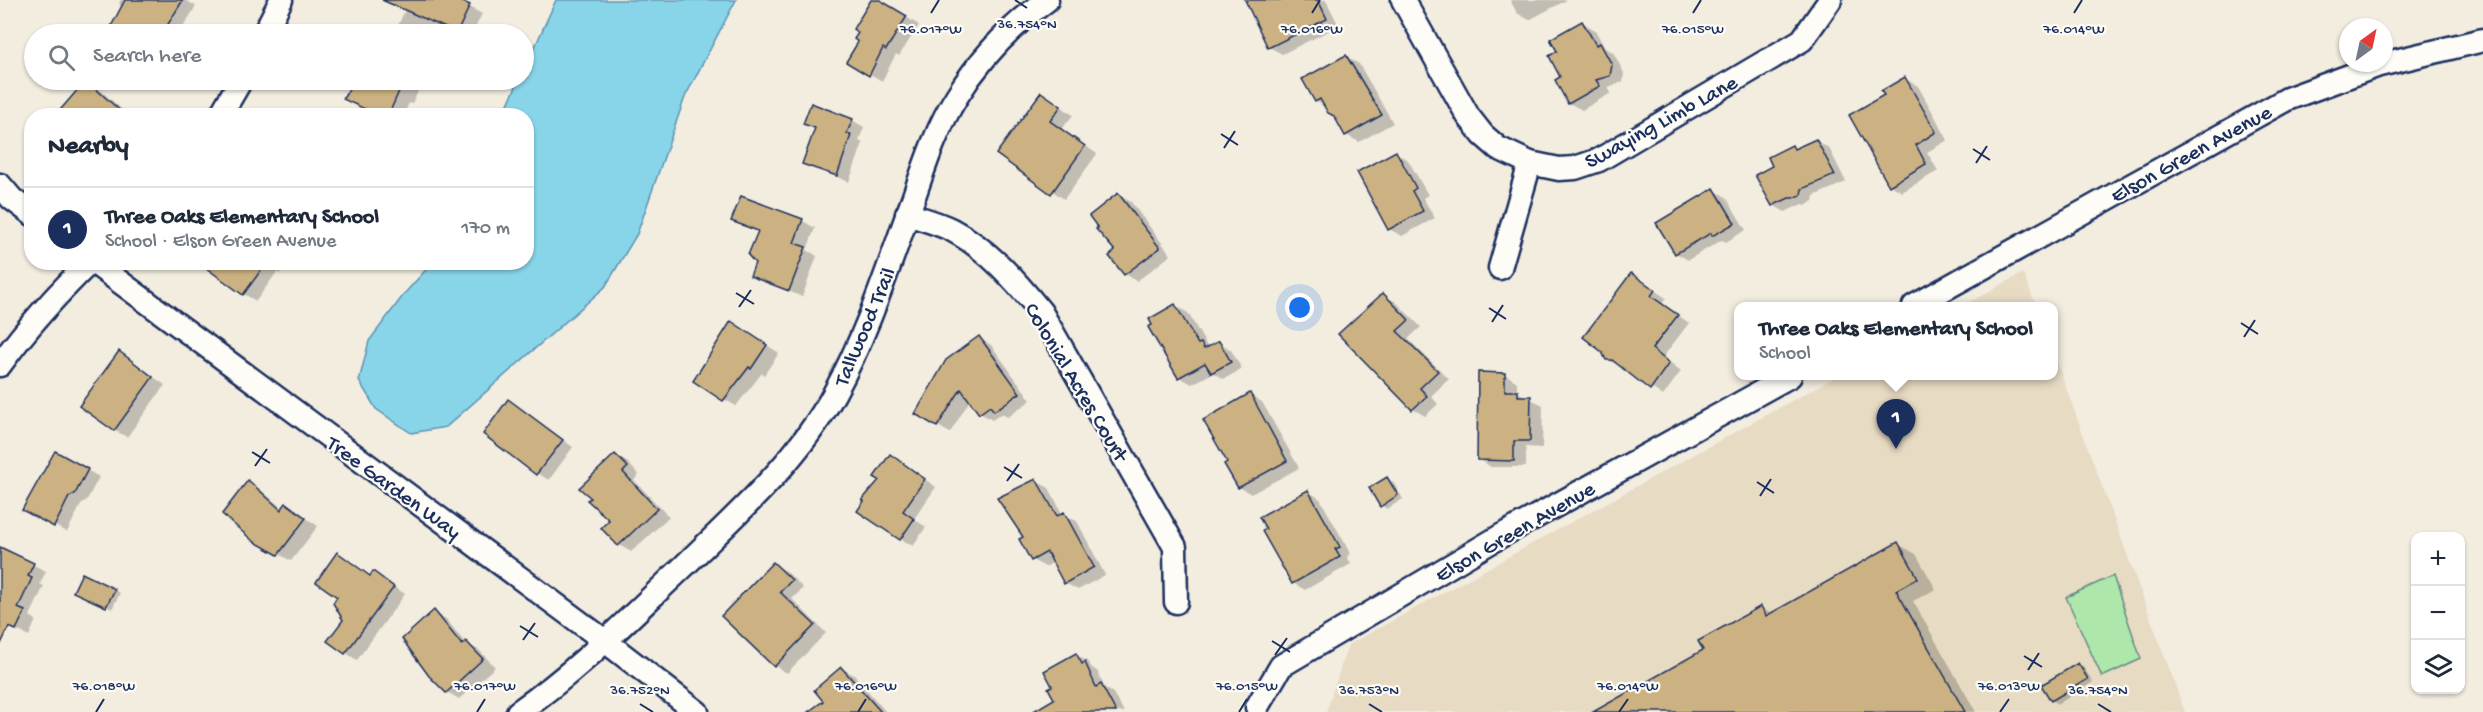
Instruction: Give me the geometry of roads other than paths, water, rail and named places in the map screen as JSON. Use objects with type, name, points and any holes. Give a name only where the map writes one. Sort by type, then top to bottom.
[{"type":"street","points":[[269,24],[280,0]]},
{"type":"street","name":"Tallwood Trail","points":[[518,712],[573,671],[605,641],[768,484],[803,442],[833,396],[858,348],[933,142],[957,97],[981,62],[1010,30],[1047,0]]},
{"type":"street","name":"Swaying Limb Lane","points":[[1403,0],[1468,116],[1483,135],[1498,148],[1530,164],[1559,169],[1575,168],[1599,160],[1802,40],[1830,0]]},
{"type":"street","name":"Elson Green Avenue","points":[[1921,302],[2287,99],[2379,65],[2483,39]]},
{"type":"street","points":[[225,108],[235,90]]},
{"type":"street","points":[[1500,268],[1530,164]]},
{"type":"street","points":[[0,185],[12,199],[24,208]]},
{"type":"street","name":"Colonial Acres Court","points":[[908,214],[951,230],[985,253],[1015,280],[1041,312],[1175,547],[1176,602]]},
{"type":"street","points":[[0,365],[19,338],[83,270]]},
{"type":"street","name":"Tree Garden Way","points":[[102,270],[605,641],[697,712]]},
{"type":"street","name":"Elson Green Avenue","points":[[1257,707],[1281,666],[1499,537],[1781,380]]},
{"type":"water","points":[[556,0],[736,0],[685,97],[637,234],[605,287],[446,427],[411,433],[376,409],[359,381],[369,341],[405,293],[426,270],[534,270],[534,108],[506,108],[514,90],[534,90],[534,49]]},
{"type":"place","name":"Three Oaks Elementary School","points":[[1896,449]]}]
